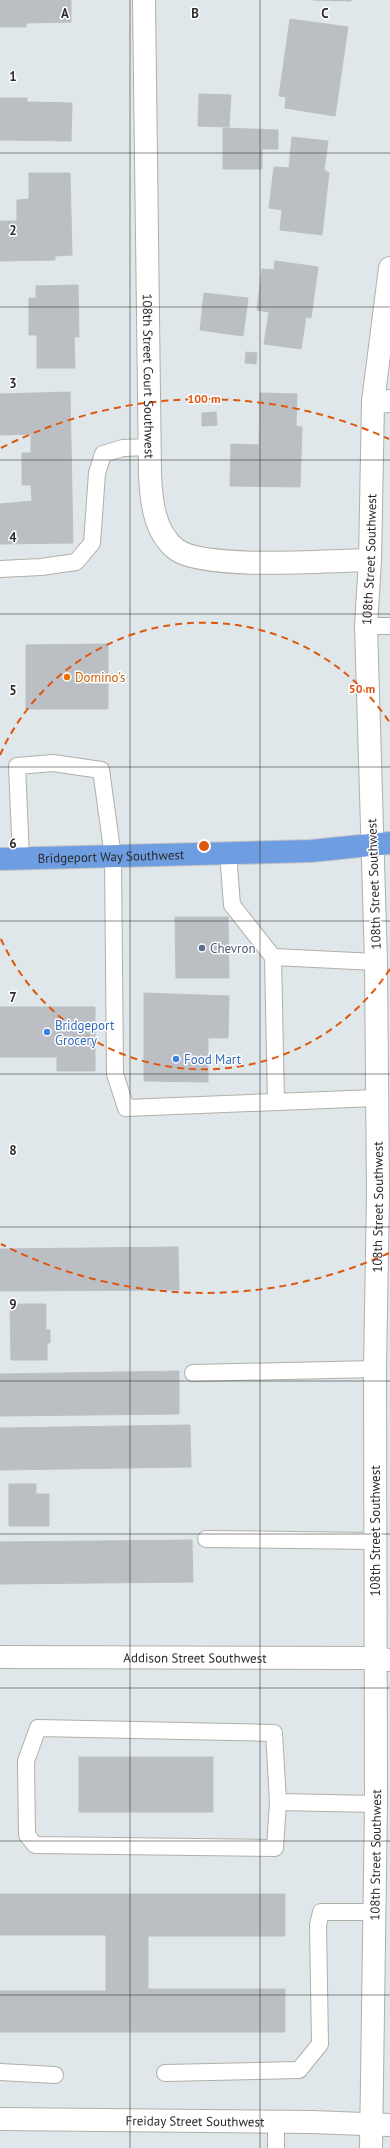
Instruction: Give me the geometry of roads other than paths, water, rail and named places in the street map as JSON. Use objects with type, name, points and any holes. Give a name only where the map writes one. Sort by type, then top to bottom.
[{"type":"main road","name":"Bridgeport Way Southwest","points":[[11,859],[311,851],[381,844]]},
{"type":"street","name":"108th Street Court Southwest","points":[[144,0],[149,447],[151,498],[154,514],[168,541],[184,554],[202,559],[235,562],[370,560]]},
{"type":"street","name":"108th Street Southwest","points":[[371,2148],[380,2125],[374,1912],[376,1804],[382,1659],[375,1541],[375,1369],[384,1194],[376,1098],[383,1066],[376,962],[381,844],[366,626],[390,268]]},
{"type":"street","name":"Addison Street Southwest","points":[[0,1657],[382,1659]]},
{"type":"street","name":"Freiday Street Southwest","points":[[0,2119],[276,2122],[380,2125]]},
{"type":"lane","points":[[0,569],[41,567],[76,562],[92,543],[97,473],[103,454],[123,448],[149,447]]},
{"type":"lane","points":[[366,626],[390,626]]},
{"type":"lane","points":[[11,859],[17,766],[53,762],[101,770],[113,857],[116,1074],[126,1108],[376,1098]]},
{"type":"lane","points":[[228,853],[232,905],[274,957],[276,1102]]},
{"type":"lane","points":[[274,957],[376,962]]},
{"type":"lane","points":[[194,1373],[375,1369]]},
{"type":"lane","points":[[206,1539],[375,1541]]},
{"type":"lane","points":[[38,1728],[274,1734],[278,1802],[276,1848],[35,1845],[27,1836],[26,1761],[38,1728]]},
{"type":"lane","points":[[278,1802],[376,1804]]},
{"type":"lane","points":[[165,2073],[299,2070],[320,2044],[318,1925],[321,1912],[374,1912]]},
{"type":"lane","points":[[0,2072],[55,2075]]},
{"type":"lane","points":[[276,2122],[276,2148]]},
{"type":"place","name":"Domino's","points":[[67,677]]},
{"type":"place","name":"Chevron","points":[[202,948]]},
{"type":"place","name":"Bridgeport Grocery","points":[[47,1032]]},
{"type":"place","name":"Food Mart","points":[[176,1059]]}]
